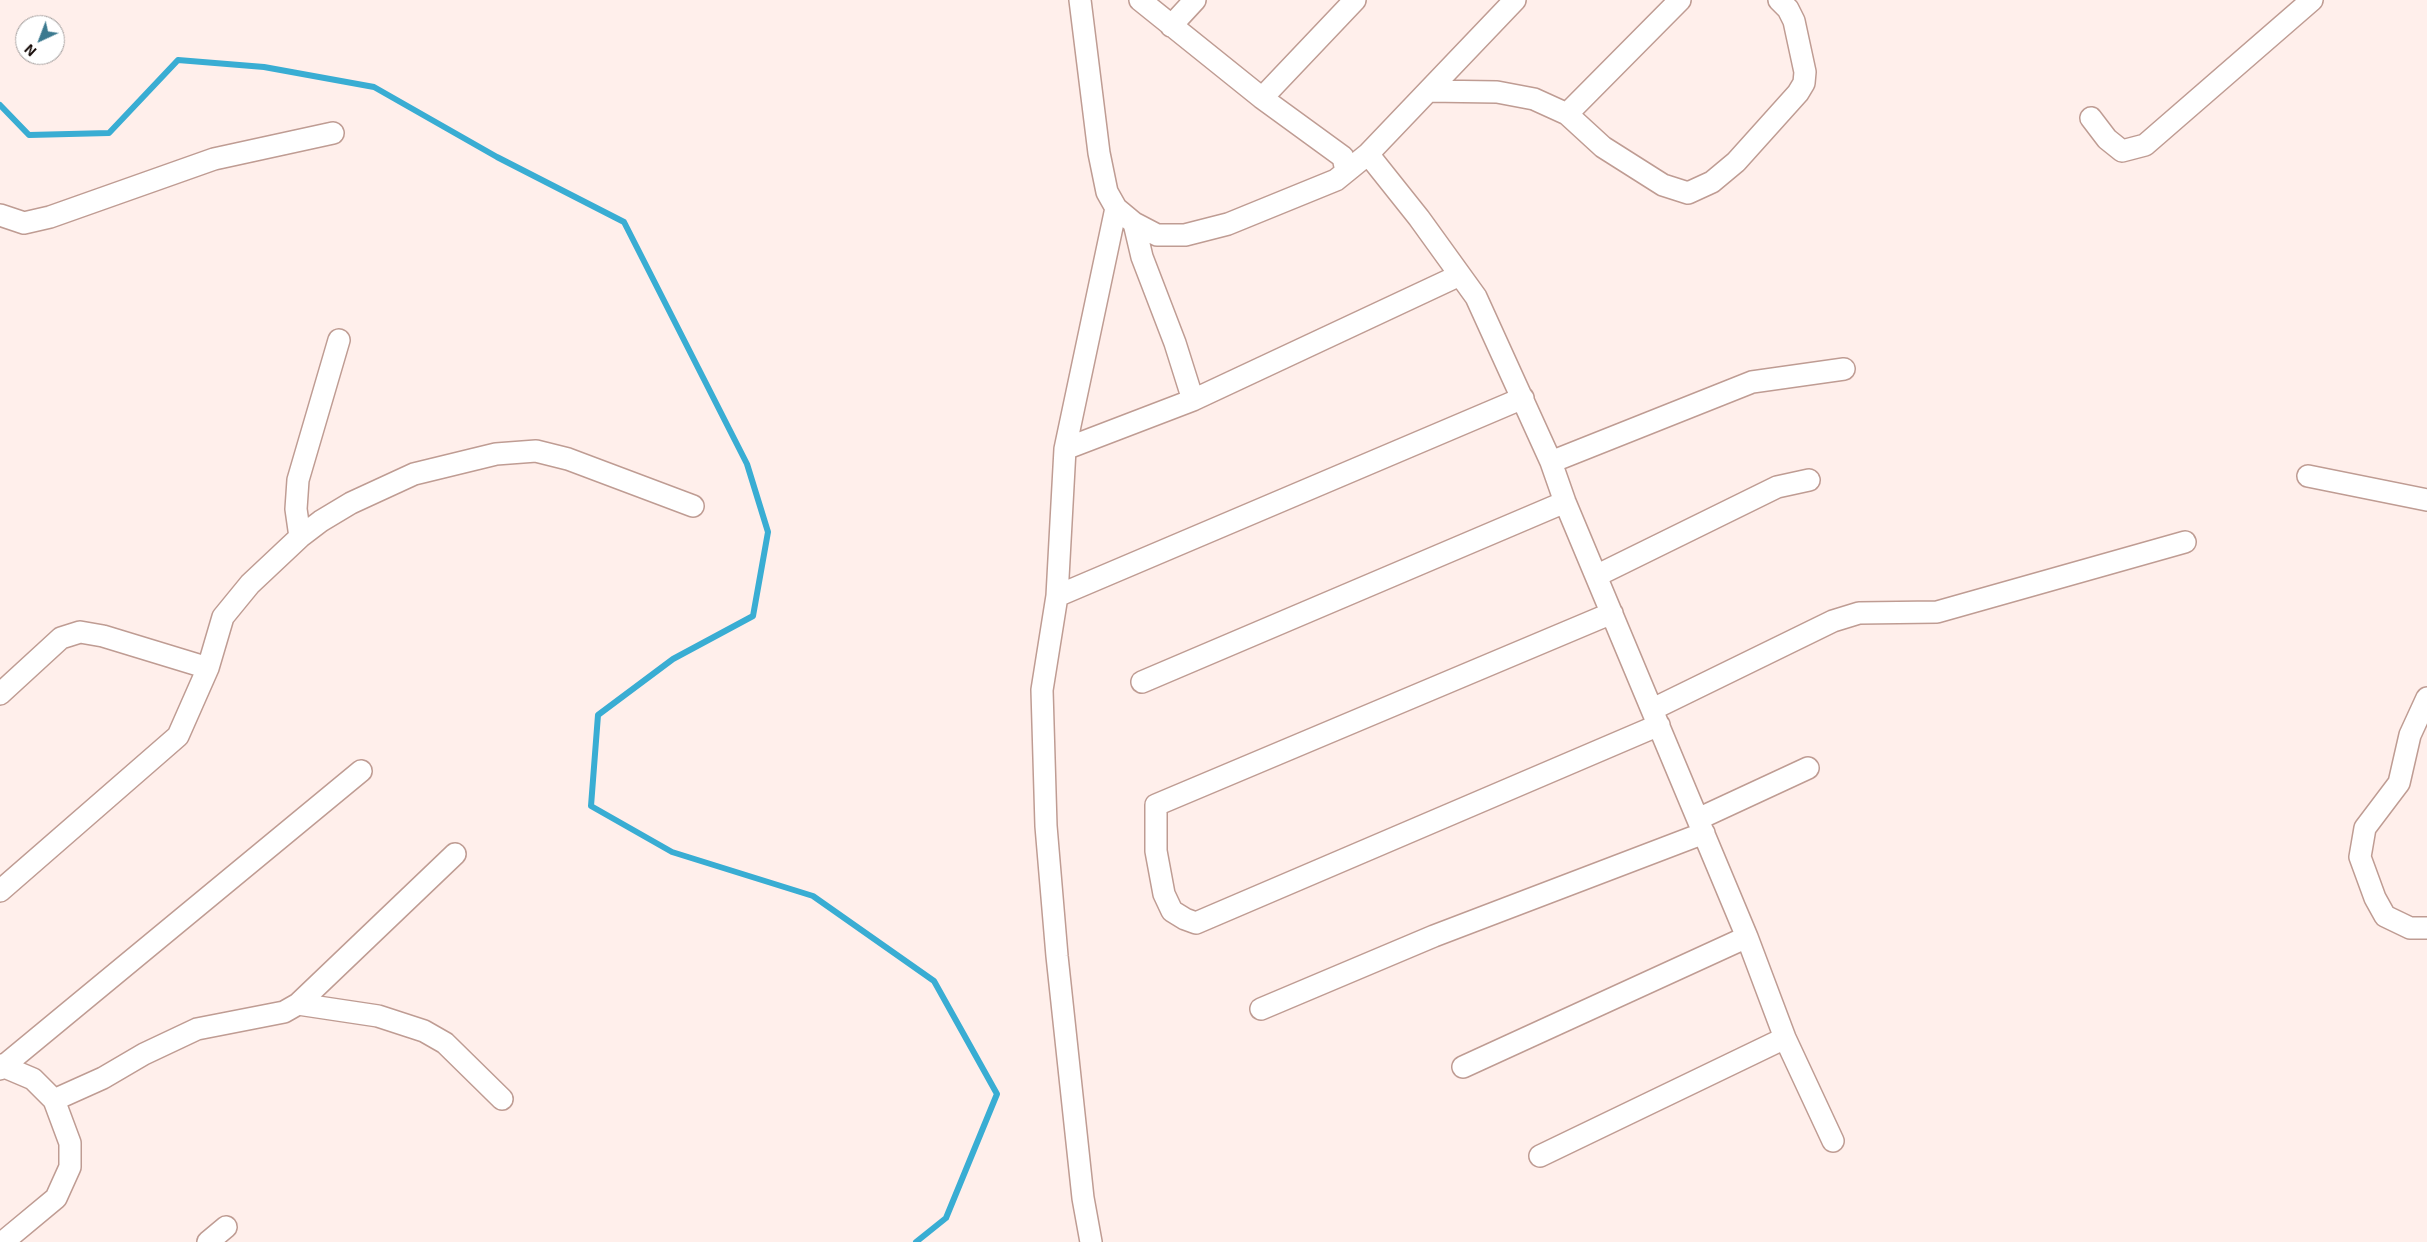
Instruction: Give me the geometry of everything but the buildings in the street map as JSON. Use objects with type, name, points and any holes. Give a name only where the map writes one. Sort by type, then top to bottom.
[{"type":"street","points":[[1080,0],[1099,153],[1107,192],[1116,208],[1134,223],[1158,235],[1184,235],[1228,224],[1336,180],[1368,154],[1514,0]]},
{"type":"street","points":[[1140,0],[1262,98],[1343,157],[1346,172]]},
{"type":"street","points":[[1171,26],[1195,0]]},
{"type":"street","points":[[1262,98],[1355,0]]},
{"type":"street","points":[[1567,114],[1680,0]]},
{"type":"street","points":[[1428,92],[1496,92],[1534,99],[1567,114],[1603,147],[1663,185],[1688,193],[1712,182],[1736,162],[1798,93],[1804,82],[1805,72],[1794,21],[1788,9],[1779,0]]},
{"type":"street","points":[[2091,118],[2106,139],[2122,151],[2145,145],[2312,0]]},
{"type":"street","points":[[0,215],[24,223],[50,217],[214,159],[333,133]]},
{"type":"street","points":[[1368,154],[1476,297],[1551,462],[1565,502],[1747,936],[1785,1038],[1832,1141]]},
{"type":"street","points":[[1091,1242],[1082,1189],[1046,826],[1042,690],[1057,596],[1065,449],[1116,208]]},
{"type":"street","points":[[1134,223],[1142,257],[1175,343],[1193,400]]},
{"type":"street","points":[[1065,449],[1193,400],[1460,275]]},
{"type":"street","points":[[300,537],[296,509],[298,480],[339,340]]},
{"type":"street","points":[[1551,462],[1752,382],[1844,369]]},
{"type":"street","points":[[1057,596],[1523,398]]},
{"type":"street","points":[[0,891],[178,736],[208,668],[223,617],[250,584],[300,537],[321,521],[351,503],[414,474],[496,454],[536,451],[568,459],[693,506]]},
{"type":"street","points":[[2308,476],[2427,500]]},
{"type":"street","points":[[1596,576],[1777,487],[1809,480]]},
{"type":"street","points":[[1142,682],[1565,502]]},
{"type":"street","points":[[1612,614],[1156,805],[1156,850],[1164,894],[1172,911],[1185,920],[1196,923],[1656,717],[1842,619],[1859,613],[1937,612],[2186,542]]},
{"type":"street","points":[[0,694],[62,638],[80,632],[103,636],[208,668]]},
{"type":"street","points":[[2427,698],[2418,736],[2398,783],[2365,828],[2360,857],[2374,898],[2385,916],[2410,928],[2427,928]]},
{"type":"street","points":[[1261,1009],[1701,826],[1808,768]]},
{"type":"street","points":[[3,1242],[56,1198],[70,1167],[70,1143],[54,1100],[33,1079],[2,1066],[361,771]]},
{"type":"street","points":[[54,1100],[103,1078],[144,1054],[197,1029],[284,1012],[298,1004],[455,854]]},
{"type":"street","points":[[1463,1067],[1747,936]]},
{"type":"street","points":[[298,1004],[378,1016],[424,1031],[445,1043],[502,1098]]},
{"type":"street","points":[[1540,1156],[1785,1038]]},
{"type":"street","points":[[208,1242],[226,1227]]},
{"type":"waterway","points":[[0,105],[29,135],[109,133],[178,60],[264,67],[374,87],[497,157],[624,222],[747,464],[768,532],[753,616],[673,659],[598,715],[591,806],[672,852],[813,896],[934,981],[997,1094],[946,1218],[916,1242]]}]
